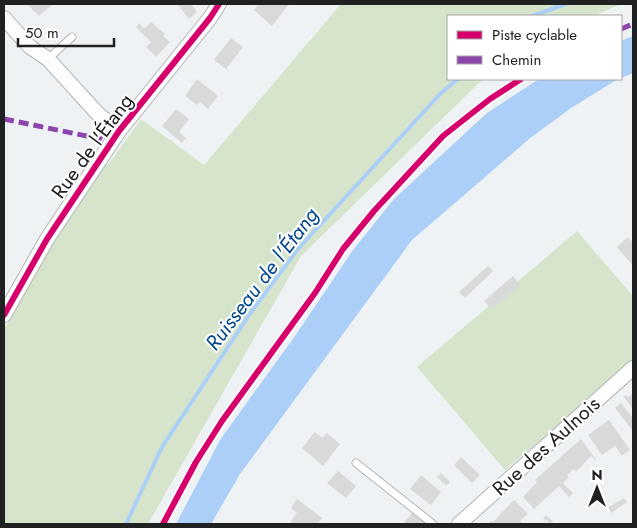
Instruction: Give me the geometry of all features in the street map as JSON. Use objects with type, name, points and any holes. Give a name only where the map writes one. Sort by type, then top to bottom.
[{"type":"street","name":"Rue de l'Étang","points":[[4,315],[47,239],[119,131],[210,18],[218,4]]},
{"type":"street","points":[[4,18],[30,47],[48,59],[98,114],[119,131]]},
{"type":"street","name":"Rue des Aulnois","points":[[459,524],[633,368]]},
{"type":"lane","points":[[48,59],[72,37]]},
{"type":"lane","points":[[356,463],[434,524]]},
{"type":"green space","points":[[341,4],[621,4],[596,15],[447,15],[447,80],[482,80],[301,256],[148,524],[4,524],[4,329],[62,224],[104,163],[108,165],[141,119],[204,165]]},
{"type":"green space","points":[[577,231],[633,296],[633,361],[505,470],[417,367]]},
{"type":"water","points":[[633,36],[633,73],[622,78],[622,41]]},
{"type":"water","points":[[537,80],[616,80],[571,108],[529,139],[412,240],[240,474],[211,524],[176,524],[220,440],[295,336],[353,250],[394,199],[487,113]]},
{"type":"building","points":[[27,4],[51,4],[52,5],[39,16]]},
{"type":"building","points":[[177,4],[191,4],[197,12],[189,19]]},
{"type":"building","points":[[259,4],[289,4],[272,26],[254,10]]},
{"type":"building","points":[[151,22],[165,34],[163,36],[170,42],[156,57],[146,47],[151,42],[136,27],[139,23],[144,29]]},
{"type":"building","points":[[231,38],[243,47],[226,69],[214,60]]},
{"type":"building","points":[[197,79],[218,96],[208,109],[200,102],[197,105],[185,96]]},
{"type":"building","points":[[176,109],[189,119],[179,132],[186,138],[182,143],[162,126]]},
{"type":"building","points":[[628,237],[633,243],[633,266],[617,247]]},
{"type":"building","points":[[488,266],[493,271],[465,298],[459,292]]},
{"type":"building","points":[[513,276],[520,285],[492,310],[484,301]]},
{"type":"building","points":[[633,393],[633,409],[623,396],[626,395],[628,397]]},
{"type":"building","points":[[621,403],[633,418],[633,431],[615,408]]},
{"type":"building","points":[[609,420],[630,450],[622,456],[615,446],[602,455],[588,435]]},
{"type":"building","points":[[315,432],[322,438],[327,433],[340,444],[323,466],[302,448]]},
{"type":"building","points":[[581,439],[597,461],[591,456],[576,472],[574,469],[567,475],[569,477],[563,483],[573,493],[569,497],[559,486],[534,509],[523,497],[537,482],[535,480]]},
{"type":"building","points":[[461,457],[480,475],[472,483],[454,465]]},
{"type":"building","points":[[338,471],[356,486],[346,498],[327,483]]},
{"type":"building","points":[[441,473],[450,482],[446,486],[437,477]]},
{"type":"building","points":[[421,475],[441,492],[431,505],[410,489]]},
{"type":"building","points":[[624,498],[627,502],[611,513],[607,508]]},
{"type":"building","points":[[297,499],[322,518],[317,524],[289,524],[297,513],[291,508]]},
{"type":"building","points":[[514,500],[528,514],[520,521],[523,524],[488,524],[491,521],[493,522]]},
{"type":"building","points":[[412,513],[426,524],[403,524]]},
{"type":"building","points":[[546,515],[553,522],[551,524],[543,518]]},
{"type":"waterway","name":"Ruisseau de l'Étang","points":[[535,15],[566,4]]},
{"type":"waterway","name":"Ruisseau de l'Étang","points":[[126,524],[162,447],[249,315],[298,249],[441,93],[457,80]]},
{"type":"marked path","points":[[622,29],[633,24]]},
{"type":"marked path","points":[[4,119],[101,139],[110,144]]},
{"type":"cycle path","points":[[4,315],[47,239],[119,131],[210,18],[219,4]]},
{"type":"cycle path","points":[[163,524],[196,462],[222,421],[315,293],[343,249],[374,211],[443,136],[490,99],[519,80]]}]
